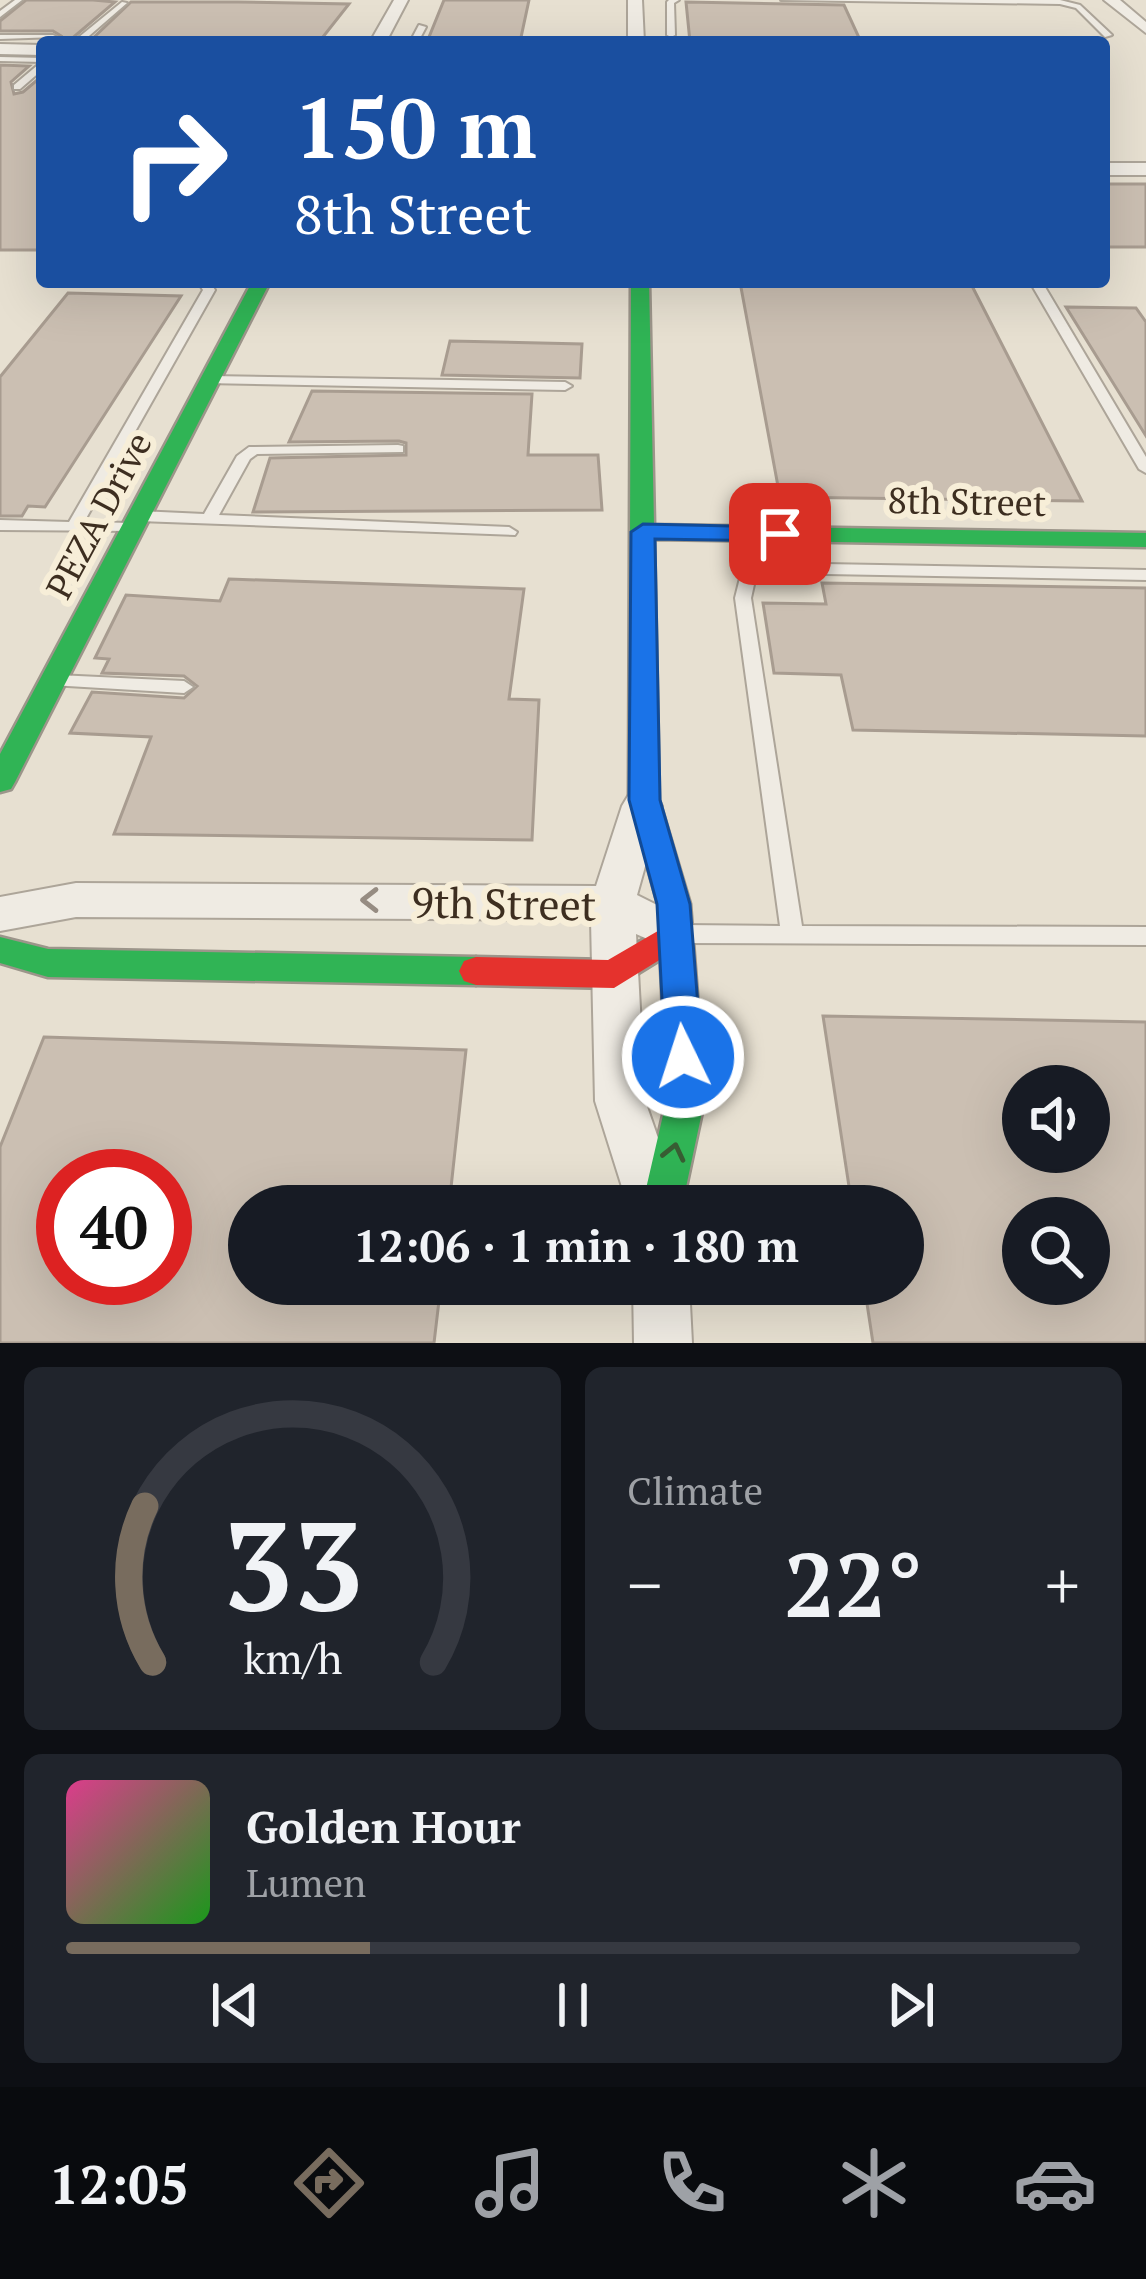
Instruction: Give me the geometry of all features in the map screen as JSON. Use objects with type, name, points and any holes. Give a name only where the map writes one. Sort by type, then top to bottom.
[{"type":"street","points":[[381,36],[401,0]]},
{"type":"street","points":[[635,0],[636,36]]},
{"type":"street","points":[[1123,3],[1146,29]]},
{"type":"street","points":[[0,50],[36,46]]},
{"type":"street","points":[[1110,169],[1146,169]]},
{"type":"street","name":"PEZA Drive","points":[[0,782],[258,288]]},
{"type":"street","points":[[640,288],[644,800],[674,904],[686,1098],[663,1185]]},
{"type":"street","name":"8th Street","points":[[643,532],[1146,540]]},
{"type":"street","points":[[644,800],[613,903],[614,974],[620,1101],[650,1185]]},
{"type":"street","name":"9th Street","points":[[0,914],[76,900],[613,903],[675,934]]},
{"type":"street","name":"9th Street","points":[[0,950],[48,963],[614,974],[675,934]]},
{"type":"street","points":[[662,1305],[663,1343]]},
{"type":"lane","points":[[0,15],[19,0]]},
{"type":"lane","points":[[636,24],[671,29],[670,2],[676,0]]},
{"type":"lane","points":[[784,0],[1060,2],[1078,6],[1108,35]]},
{"type":"lane","points":[[84,36],[124,3]]},
{"type":"lane","points":[[417,36],[422,27]]},
{"type":"lane","points":[[0,37],[36,42]]},
{"type":"lane","points":[[0,59],[36,62]]},
{"type":"lane","points":[[17,87],[36,69]]},
{"type":"lane","points":[[74,526],[208,288]]},
{"type":"lane","points":[[1040,288],[1146,469]]},
{"type":"lane","points":[[210,380],[565,386]]},
{"type":"lane","points":[[210,517],[244,456],[254,450],[398,449]]},
{"type":"lane","points":[[0,525],[74,526],[210,517],[509,532]]},
{"type":"lane","points":[[792,935],[743,598],[747,578],[769,568],[1146,575]]},
{"type":"lane","points":[[52,681],[184,687]]},
{"type":"lane","points":[[675,934],[1146,936]]},
{"type":"building","points":[[26,0],[115,2],[75,36],[0,31],[0,21]]},
{"type":"building","points":[[444,0],[529,0],[521,36],[429,36]]},
{"type":"building","points":[[131,2],[349,4],[324,36],[95,36]]},
{"type":"building","points":[[686,2],[844,5],[858,36],[689,36]]},
{"type":"building","points":[[0,65],[29,66],[11,82],[14,94],[36,81],[36,250],[0,250]]},
{"type":"building","points":[[1110,184],[1146,184],[1146,247],[1110,247]]},
{"type":"building","points":[[741,288],[973,288],[1082,501],[780,497]]},
{"type":"building","points":[[68,293],[181,296],[45,507],[28,506],[22,516],[0,516],[0,377]]},
{"type":"building","points":[[1066,307],[1136,308],[1146,322],[1146,436]]},
{"type":"building","points":[[450,341],[582,344],[580,378],[442,375]]},
{"type":"building","points":[[312,391],[532,394],[528,455],[598,455],[602,510],[253,512],[270,458],[406,455],[406,443],[399,441],[289,442]]},
{"type":"building","points":[[229,579],[524,589],[509,699],[539,700],[532,840],[114,834],[151,737],[70,733],[92,692],[184,698],[197,686],[184,676],[102,673],[109,659],[95,658],[126,595],[220,601]]},
{"type":"building","points":[[822,583],[1146,588],[1146,736],[853,730],[841,675],[774,673],[763,603],[826,604]]},
{"type":"building","points":[[823,1016],[1146,1022],[1146,1343],[873,1343],[867,1305],[924,1305],[924,1185],[849,1185]]},
{"type":"building","points":[[44,1037],[466,1050],[451,1185],[228,1185],[228,1305],[439,1305],[434,1343],[0,1343],[0,1147]]},
{"type":"traffic: fast","points":[[0,782],[258,288]]},
{"type":"traffic: fast","points":[[640,288],[644,800],[674,904],[686,1098],[667,1185]]},
{"type":"traffic: fast","points":[[643,532],[1146,540]]},
{"type":"traffic: fast","points":[[0,950],[48,963],[476,971]]},
{"type":"traffic: jam","points":[[476,971],[614,974],[675,934]]},
{"type":"route","points":[[683,1057],[674,904],[644,800],[643,532],[780,534]]}]
